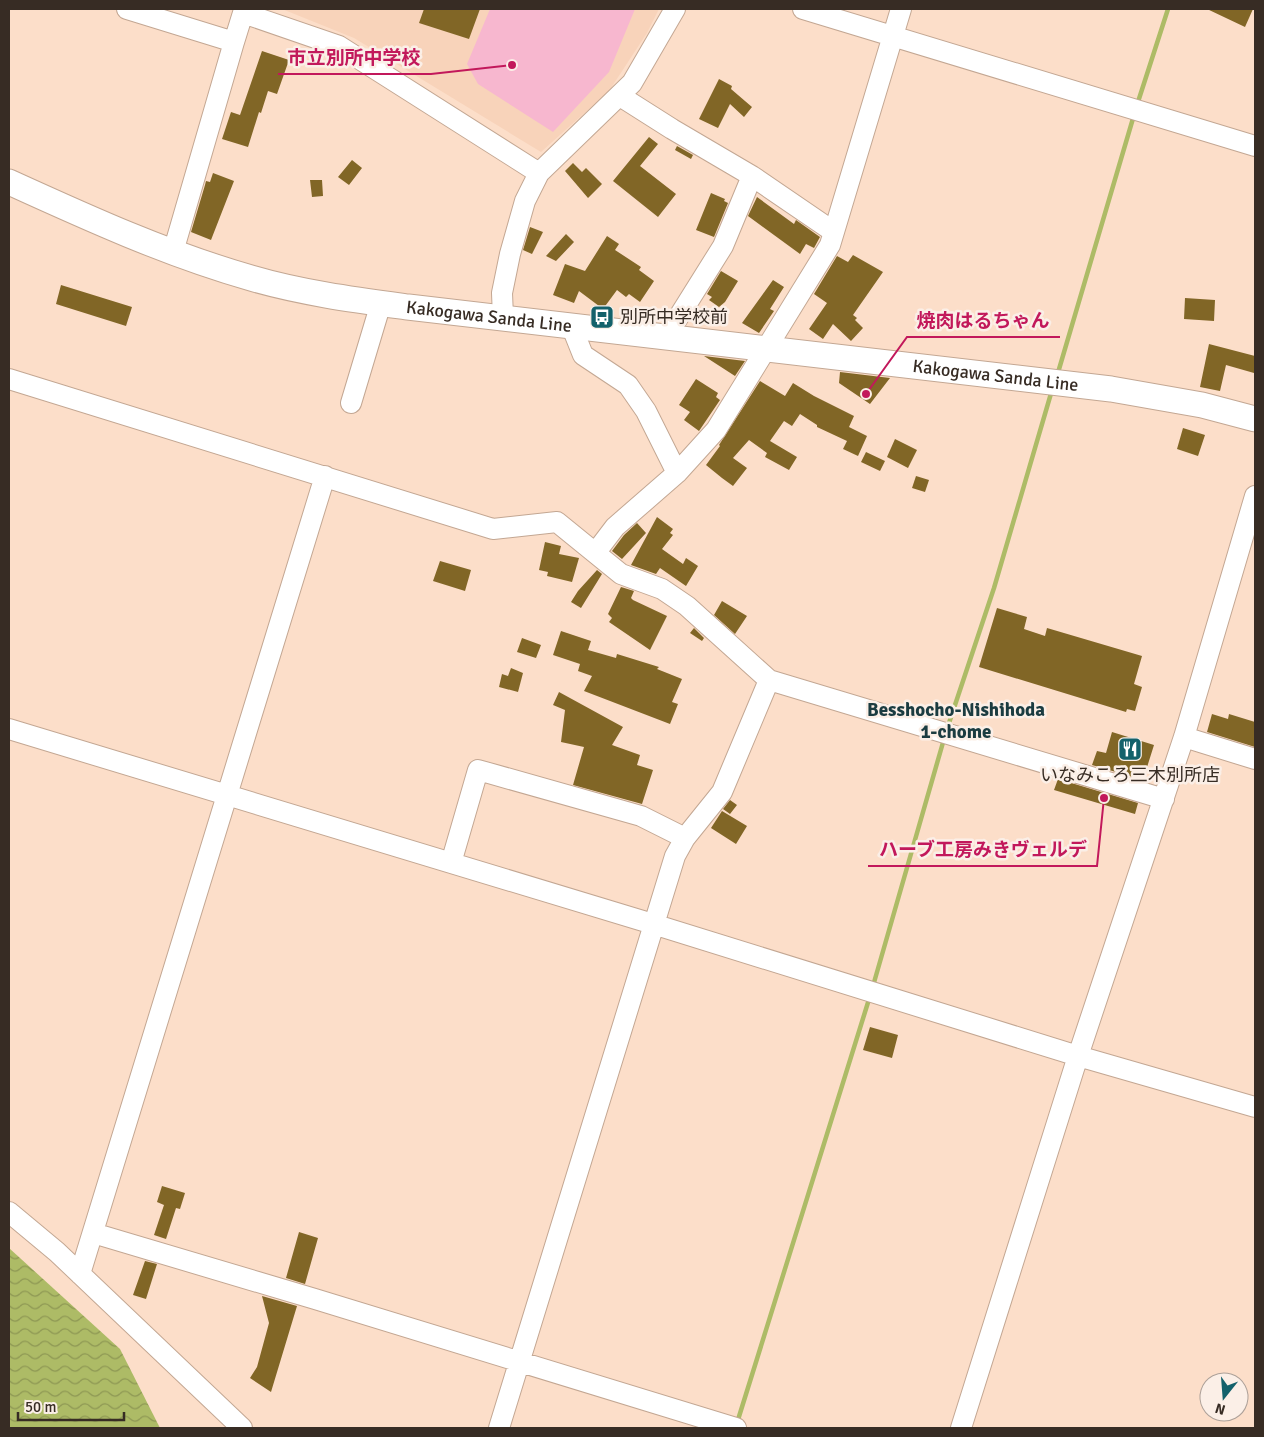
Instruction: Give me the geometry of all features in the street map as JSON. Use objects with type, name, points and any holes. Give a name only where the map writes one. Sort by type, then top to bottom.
[{"type":"main road","name":"Kakogawa Sanda Line","points":[[9,182],[124,234],[173,252],[252,279],[316,293],[381,303],[1111,389],[1202,405],[1255,419]]},
{"type":"street","points":[[127,9],[234,42]]},
{"type":"street","points":[[503,317],[502,293],[510,254],[525,201],[539,173],[632,83],[675,9]]},
{"type":"street","points":[[803,9],[1255,146]]},
{"type":"street","points":[[596,552],[615,527],[677,473],[716,430],[830,245],[901,9]]},
{"type":"street","points":[[173,252],[243,11],[339,46],[539,173]]},
{"type":"street","points":[[620,96],[752,176],[834,232]]},
{"type":"street","points":[[666,337],[722,246],[752,176]]},
{"type":"street","points":[[351,403],[381,303]]},
{"type":"street","points":[[570,325],[582,354],[628,385],[646,411],[677,473]]},
{"type":"street","points":[[9,379],[493,529],[558,522],[621,574],[662,589],[687,606],[769,680],[1164,799]]},
{"type":"street","points":[[80,1274],[325,476]]},
{"type":"street","points":[[962,1428],[1078,1056],[1184,737],[1255,496]]},
{"type":"street","points":[[500,1428],[675,856],[685,838],[722,792],[769,680]]},
{"type":"street","points":[[9,730],[653,924],[1078,1056],[1255,1107]]},
{"type":"street","points":[[1184,737],[1255,759]]},
{"type":"street","points":[[450,863],[478,770],[640,816],[685,838]]},
{"type":"street","points":[[9,1212],[80,1274],[242,1428]]},
{"type":"street","points":[[93,1234],[520,1361],[736,1428]]},
{"type":"shaded area","points":[[282,9],[659,9],[647,33],[609,91],[541,152],[354,38]]},
{"type":"shaded area","points":[[490,9],[635,9],[609,72],[553,132],[478,84],[467,64]]},
{"type":"water","points":[[9,1248],[120,1349],[160,1428],[9,1428]]},
{"type":"building","points":[[424,9],[480,9],[469,39],[419,23]]},
{"type":"building","points":[[1207,9],[1253,9],[1245,27]]},
{"type":"building","points":[[262,51],[289,60],[277,94],[268,91],[248,147],[222,139],[231,112],[240,115]]},
{"type":"building","points":[[719,79],[732,86],[731,89],[752,107],[744,117],[730,104],[718,128],[699,119]]},
{"type":"building","points":[[649,137],[658,144],[640,166],[676,194],[658,217],[613,181]]},
{"type":"building","points":[[677,146],[693,155],[691,159],[675,150]]},
{"type":"building","points":[[352,160],[362,168],[349,185],[338,177]]},
{"type":"building","points":[[573,163],[582,172],[586,168],[602,184],[588,198],[565,171]]},
{"type":"building","points":[[213,173],[234,181],[211,240],[191,232],[206,181],[210,182]]},
{"type":"building","points":[[310,180],[322,180],[323,196],[312,197]]},
{"type":"building","points":[[711,193],[725,199],[724,201],[728,203],[714,237],[696,230]]},
{"type":"building","points":[[757,197],[794,224],[796,220],[820,237],[814,248],[806,244],[800,254],[748,216]]},
{"type":"building","points":[[530,227],[543,232],[532,254],[523,250]]},
{"type":"building","points":[[566,234],[574,242],[556,261],[546,256]]},
{"type":"building","points":[[607,236],[619,244],[615,250],[641,267],[639,270],[654,281],[640,302],[629,294],[626,297],[617,290],[603,309],[579,291],[574,303],[553,295],[565,264],[585,271]]},
{"type":"building","points":[[853,255],[883,272],[853,315],[863,328],[851,341],[833,324],[823,339],[809,329],[827,303],[814,294],[837,256],[848,262]]},
{"type":"building","points":[[721,271],[738,281],[725,302],[719,307],[709,300],[712,297],[707,294]]},
{"type":"building","points":[[773,280],[784,287],[770,309],[774,311],[759,333],[742,323]]},
{"type":"building","points":[[61,285],[132,307],[126,326],[56,304]]},
{"type":"building","points":[[1185,298],[1215,300],[1214,321],[1184,319]]},
{"type":"building","points":[[1209,344],[1255,356],[1254,373],[1226,365],[1220,391],[1200,387]]},
{"type":"building","points":[[704,356],[745,361],[735,376]]},
{"type":"building","points":[[840,372],[890,378],[870,404],[839,383]]},
{"type":"building","points":[[696,379],[718,393],[716,397],[720,400],[699,431],[684,420],[690,412],[679,405]]},
{"type":"building","points":[[760,381],[785,396],[793,383],[854,416],[849,427],[867,436],[858,456],[843,449],[847,441],[817,427],[817,425],[800,414],[792,426],[784,421],[770,441],[797,457],[789,470],[765,457],[767,453],[749,440],[733,458],[747,468],[733,486],[722,478],[706,465],[720,446]]},
{"type":"building","points":[[1183,428],[1205,435],[1198,456],[1177,449]]},
{"type":"building","points":[[895,439],[917,450],[908,468],[887,457]]},
{"type":"building","points":[[866,452],[885,461],[880,471],[861,462]]},
{"type":"building","points":[[916,476],[929,480],[925,492],[912,488]]},
{"type":"building","points":[[657,517],[673,529],[670,533],[673,535],[662,549],[683,564],[686,558],[698,566],[686,586],[660,568],[656,574],[631,565]]},
{"type":"building","points":[[637,523],[646,533],[622,559],[612,551],[624,535]]},
{"type":"building","points":[[545,542],[561,546],[559,554],[579,558],[572,582],[547,576],[548,572],[539,570]]},
{"type":"building","points":[[440,561],[471,570],[465,591],[433,581]]},
{"type":"building","points":[[597,570],[602,574],[581,608],[571,602],[578,591]]},
{"type":"building","points":[[621,587],[634,591],[631,598],[633,600],[667,616],[650,650],[609,622],[612,618],[608,614]]},
{"type":"building","points":[[722,601],[747,616],[735,634],[714,615]]},
{"type":"building","points":[[997,608],[1027,617],[1024,629],[1045,636],[1047,628],[1142,656],[1134,684],[1142,687],[1135,711],[1127,709],[1126,712],[979,667]]},
{"type":"building","points":[[694,628],[704,638],[702,641],[690,633]]},
{"type":"building","points":[[561,631],[591,641],[588,650],[616,658],[617,654],[659,667],[657,669],[682,679],[672,702],[678,704],[670,724],[584,691],[592,676],[578,671],[580,664],[553,655]]},
{"type":"building","points":[[522,638],[541,645],[536,658],[517,652]]},
{"type":"building","points":[[511,668],[523,673],[518,692],[499,687],[502,674],[508,676]]},
{"type":"building","points":[[559,692],[623,727],[612,745],[640,755],[637,765],[653,770],[642,804],[573,785],[584,747],[561,742],[565,710],[553,705]]},
{"type":"building","points":[[1212,714],[1228,719],[1229,714],[1255,722],[1255,747],[1207,732]]},
{"type":"building","points":[[1112,732],[1154,745],[1143,780],[1092,765],[1097,751],[1106,753]]},
{"type":"building","points":[[1058,779],[1138,803],[1135,814],[1054,790]]},
{"type":"building","points":[[730,800],[737,805],[730,814],[723,809]]},
{"type":"building","points":[[722,811],[747,826],[736,844],[711,828]]},
{"type":"building","points":[[870,1027],[898,1035],[892,1058],[863,1050]]},
{"type":"building","points":[[162,1186],[185,1193],[180,1209],[176,1208],[166,1239],[154,1235],[164,1205],[157,1202]]},
{"type":"building","points":[[299,1232],[318,1238],[305,1284],[286,1278]]},
{"type":"building","points":[[145,1261],[157,1264],[146,1299],[133,1295]]},
{"type":"building","points":[[262,1296],[297,1306],[271,1392],[250,1378],[257,1367],[269,1323]]},
{"type":"waterway","points":[[1137,105],[1168,9]]},
{"type":"waterway","points":[[1057,376],[1134,115]]},
{"type":"waterway","points":[[947,729],[994,588],[1052,390]]},
{"type":"waterway","points":[[873,986],[944,739]]},
{"type":"waterway","points":[[737,1423],[870,996]]},
{"type":"place","name":"市立別所中学校","points":[[512,65]]},
{"type":"place","name":"別所中学校前","points":[[602,317]]},
{"type":"place","name":"焼肉はるちゃん","points":[[866,394]]},
{"type":"place","name":"いなみころ三木別所店","points":[[1130,749]]},
{"type":"place","name":"ハーブ工房みきヴェルデ","points":[[1104,798]]},
{"type":"district","name":"Besshocho-Nishihoda 1-chome","points":[[956,720]]}]
